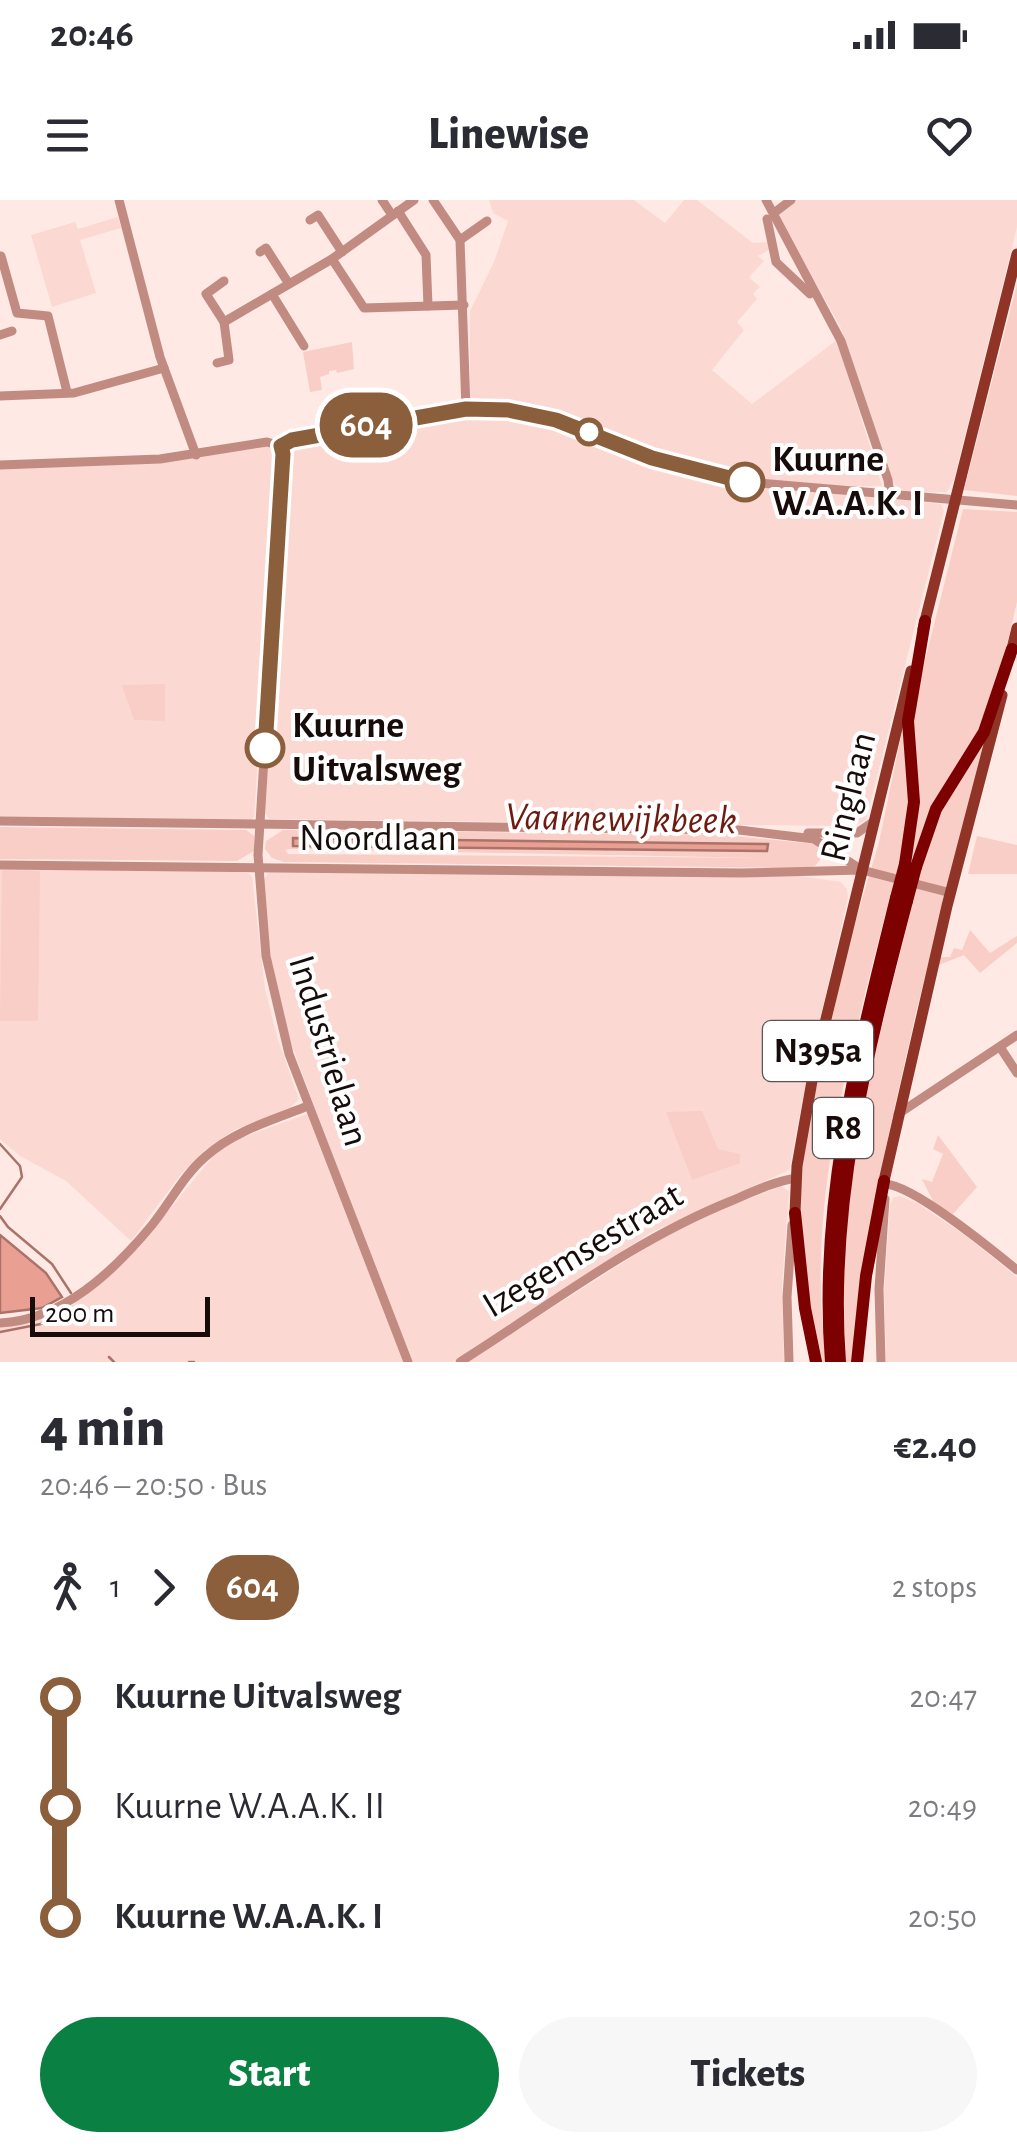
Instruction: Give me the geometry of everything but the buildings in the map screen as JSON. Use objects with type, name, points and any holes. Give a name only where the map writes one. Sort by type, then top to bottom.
[{"type":"highway","name":"R8","points":[[840,1362],[838,1268],[848,1158],[910,866],[914,802],[908,720],[925,620]]},
{"type":"highway","name":"R8","points":[[910,866],[936,809],[984,732],[1012,649]]},
{"type":"highway","name":"R8","points":[[831,1362],[828,1251],[838,1158],[862,1037],[902,899]]},
{"type":"highway","name":"R8","points":[[857,1362],[866,1276],[884,1182]]},
{"type":"highway","points":[[795,1213],[805,1308],[816,1362]]},
{"type":"main road","name":"Ringlaan","points":[[795,1213],[796,1178],[815,1064],[1017,254]]},
{"type":"main road","points":[[884,1182],[1017,628]]},
{"type":"street","points":[[119,200],[164,368],[196,454]]},
{"type":"street","points":[[382,200],[426,254],[428,306]]},
{"type":"street","points":[[224,322],[332,259],[414,200]]},
{"type":"street","points":[[433,200],[460,240],[466,409]]},
{"type":"street","points":[[766,200],[776,262],[810,294]]},
{"type":"street","points":[[770,216],[791,200]]},
{"type":"street","points":[[310,220],[318,215],[342,252]]},
{"type":"street","points":[[770,216],[788,240],[841,341],[890,494]]},
{"type":"street","points":[[460,240],[487,221]]},
{"type":"street","points":[[772,250],[788,240]]},
{"type":"street","points":[[267,248],[289,284]]},
{"type":"street","points":[[2,256],[3,276],[16,313],[48,316],[67,392]]},
{"type":"street","points":[[332,259],[364,308],[464,305]]},
{"type":"street","points":[[218,364],[229,360],[224,322],[202,296],[224,281]]},
{"type":"street","points":[[272,294],[304,346]]},
{"type":"street","points":[[0,335],[12,331]]},
{"type":"street","points":[[0,396],[74,393],[164,368]]},
{"type":"street","points":[[0,466],[160,459],[267,442],[281,446],[300,436],[466,409],[508,410],[556,420],[652,458],[737,481],[1017,505]]},
{"type":"street","name":"Industrielaan","points":[[281,446],[258,868],[266,956],[290,1054],[308,1106],[408,1362]]},
{"type":"street","name":"Noordlaan","points":[[0,820],[739,830],[793,834],[856,833],[875,820]]},
{"type":"street","name":"Noordlaan","points":[[793,834],[825,845],[862,870]]},
{"type":"street","points":[[815,872],[827,858],[825,845]]},
{"type":"street","name":"Noordlaan","points":[[0,865],[862,870],[951,893]]},
{"type":"street","points":[[832,872],[850,880],[856,895]]},
{"type":"street","points":[[898,1114],[1017,1035]]},
{"type":"street","points":[[1000,1047],[1017,1073]]},
{"type":"street","points":[[902,1097],[919,1102]]},
{"type":"street","points":[[0,1322],[26,1320],[68,1302],[133,1246],[206,1156],[235,1135],[308,1106]]},
{"type":"street","name":"Izegemsestraat","points":[[460,1362],[656,1236],[697,1214],[796,1178]]},
{"type":"street","points":[[881,1362],[884,1182],[970,1232],[1017,1270]]},
{"type":"street","name":"Ringlaan","points":[[790,1362],[788,1262],[795,1213]]},
{"type":"shaded area","points":[[489,200],[634,200],[665,223],[684,200],[697,200],[753,243],[768,242],[769,250],[758,256],[764,261],[749,277],[760,287],[753,294],[757,299],[737,322],[744,330],[712,370],[752,404],[837,340],[882,486],[814,486],[748,479],[655,455],[567,418],[509,405],[470,403],[470,311],[494,262],[508,221],[493,213]]},
{"type":"shaded area","points":[[795,200],[1017,200],[1017,227],[954,479],[947,492],[907,492],[894,484],[840,326],[780,220],[780,212]]},
{"type":"shaded area","points":[[118,217],[121,228],[80,240],[96,293],[52,307],[31,235],[75,222],[78,229]]},
{"type":"shaded area","points":[[1017,284],[1017,496],[964,490]]},
{"type":"shaded area","points":[[352,342],[354,369],[329,371],[320,377],[322,390],[310,392],[303,352]]},
{"type":"shaded area","points":[[484,411],[554,423],[677,471],[720,483],[941,504],[944,511],[866,820],[834,826],[269,819],[265,813],[288,452],[294,443],[304,439]]},
{"type":"shaded area","points":[[273,447],[279,458],[254,817],[0,819],[0,468],[165,461]]},
{"type":"shaded area","points":[[963,509],[1017,512],[1017,602],[986,719],[937,797],[911,857],[913,708]]},
{"type":"shaded area","points":[[165,684],[165,721],[134,720],[122,685]]},
{"type":"shaded area","points":[[906,713],[911,788],[908,829],[852,1049],[831,1152],[821,1256],[826,1362],[821,1362],[803,1266],[800,1177],[850,940],[879,842]]},
{"type":"shaded area","points":[[985,740],[915,1016],[868,1244],[853,1362],[846,1362],[843,1260],[859,1117],[933,822]]},
{"type":"shaded area","points":[[0,827],[246,830],[254,836],[254,851],[237,861],[0,859]]},
{"type":"shaded area","points":[[283,830],[723,835],[816,844],[823,856],[815,866],[802,868],[284,862],[272,858],[265,849],[266,841]],"holes":[[[294,838],[767,844],[768,845],[294,847]],[[290,849],[767,858],[288,854],[285,850]]]},
{"type":"shaded area","points":[[977,836],[1017,845],[1017,874],[968,874]]},
{"type":"shaded area","points":[[293,838],[768,844],[767,851],[293,846]]},
{"type":"shaded area","points":[[0,867],[181,869],[248,873],[252,877],[265,989],[299,1099],[290,1108],[234,1130],[204,1151],[181,1174],[131,1241],[66,1181],[20,1156],[0,1139]]},
{"type":"shaded area","points":[[2,870],[40,871],[38,1021],[0,1021]]},
{"type":"shaded area","points":[[269,872],[800,876],[841,882],[848,898],[789,1170],[650,1233],[452,1362],[410,1362],[290,1041],[271,962],[263,881]]},
{"type":"shaded area","points":[[970,930],[990,953],[1017,936],[1017,943],[980,973],[964,955],[939,965],[940,957],[950,957],[954,948],[962,950]]},
{"type":"shaded area","points":[[702,1111],[718,1149],[740,1154],[740,1163],[692,1180],[666,1112]]},
{"type":"shaded area","points":[[307,1114],[403,1362],[0,1362],[0,1326],[40,1320],[71,1306],[139,1247],[214,1155],[241,1138]]},
{"type":"shaded area","points":[[938,1135],[977,1187],[953,1214],[935,1205],[922,1179],[932,1182],[943,1154],[933,1149]]},
{"type":"shaded area","points":[[781,1186],[789,1191],[782,1285],[784,1362],[467,1362],[682,1225]]},
{"type":"shaded area","points":[[899,1196],[917,1203],[966,1236],[1017,1277],[1017,1362],[886,1362],[884,1293],[890,1205]]},
{"type":"shaded area","points":[[0,1235],[46,1273],[62,1297],[42,1308],[0,1313]]},
{"type":"waterway","name":"Vaarnewijkbeek","points":[[0,1144],[20,1166],[22,1177],[0,1209]]},
{"type":"waterway","name":"Vaarnewijkbeek","points":[[0,1216],[52,1264],[71,1293]]},
{"type":"waterway","name":"Vaarnewijkbeek","points":[[0,1332],[41,1324],[77,1306]]},
{"type":"waterway","points":[[109,1357],[114,1362]]},
{"type":"waterway","points":[[189,1362],[194,1362]]},
{"type":"bus line","name":"604","points":[[265,748],[281,446],[300,436],[466,409],[508,410],[556,420],[652,458],[745,482]]},
{"type":"place","name":"Kuurne W.A.A.K. I","points":[[745,482]]},
{"type":"place","name":"Kuurne Uitvalsweg","points":[[265,748]]}]
